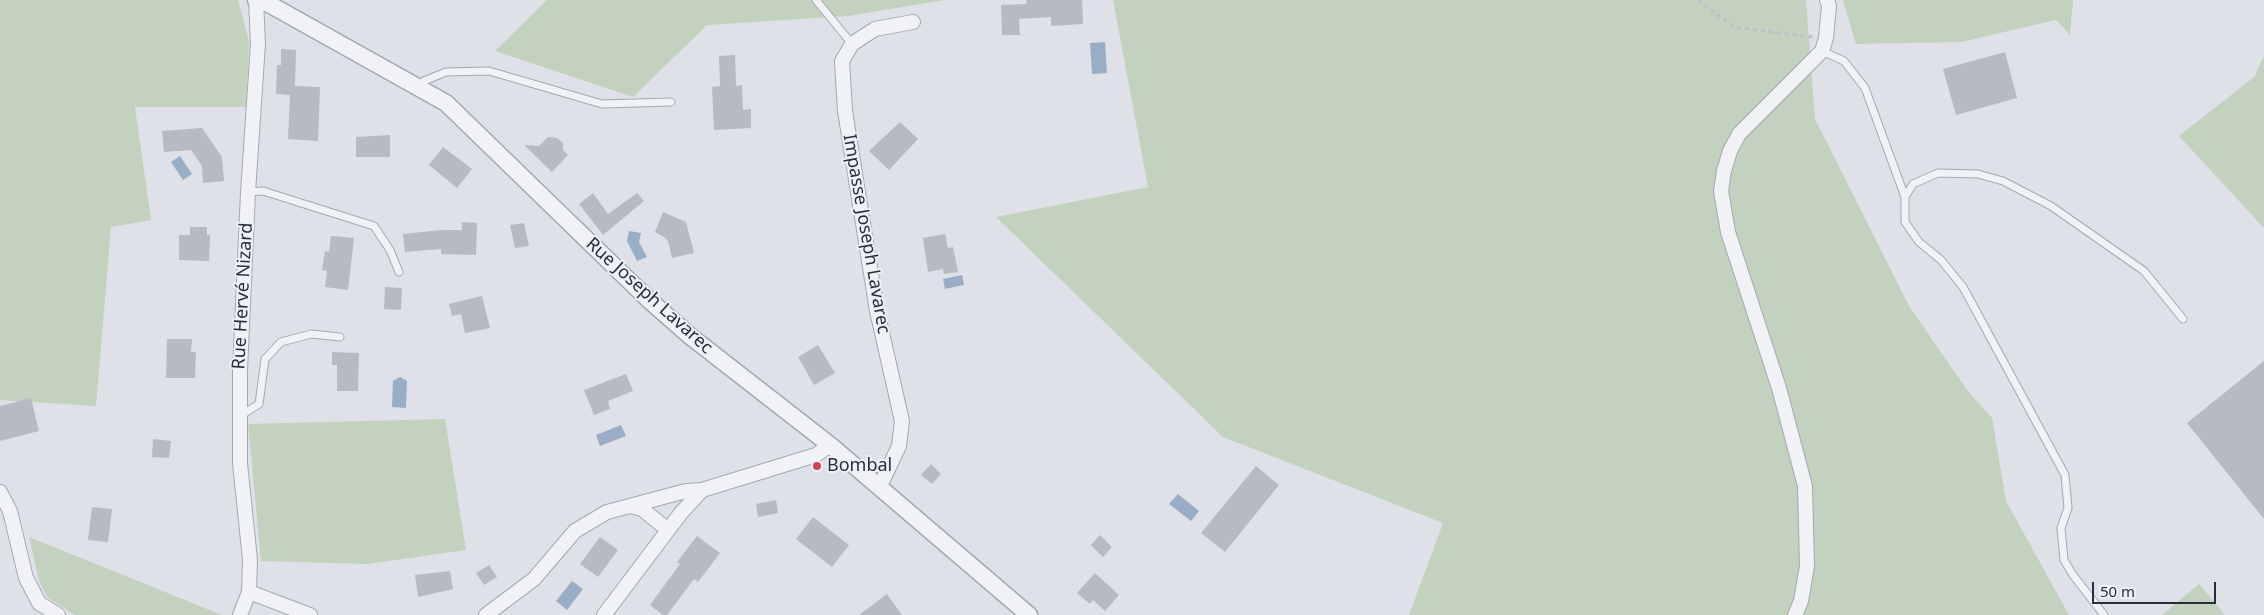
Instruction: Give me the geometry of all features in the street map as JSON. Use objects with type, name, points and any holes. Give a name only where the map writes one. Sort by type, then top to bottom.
[{"type":"street","name":"Rue Joseph Lavarec","points":[[256,0],[269,4],[446,103],[649,300],[690,336],[880,486],[1030,615]]},
{"type":"street","name":"Rue Hervé Nizard","points":[[240,615],[249,592],[250,560],[240,463],[240,371],[248,192],[258,44],[256,0]]},
{"type":"street","points":[[1795,615],[1801,601],[1807,566],[1805,486],[1779,388],[1728,232],[1722,192],[1724,171],[1730,151],[1739,134],[1824,45],[1829,6],[1827,0]]},
{"type":"street","points":[[852,44],[875,29],[914,22]]},
{"type":"street","name":"Impasse Joseph Lavarec","points":[[852,44],[842,61],[845,111],[877,311],[902,421],[899,446],[880,486]]},
{"type":"street","points":[[486,615],[534,578],[575,532],[607,512],[686,490],[702,490],[816,455],[830,445]]},
{"type":"street","points":[[604,615],[668,530],[702,490]]},
{"type":"street","points":[[0,492],[10,511],[26,578],[39,603],[58,615]]},
{"type":"street","points":[[630,506],[642,509],[668,530]]},
{"type":"street","points":[[249,592],[310,615]]},
{"type":"lane","points":[[816,0],[852,44]]},
{"type":"lane","points":[[1824,45],[1844,61],[1865,88],[1905,197],[1905,222],[1919,242],[1941,260],[1963,287],[2065,475],[2068,508],[2061,528],[2064,560],[2073,575],[2104,615]]},
{"type":"lane","points":[[420,88],[424,81],[446,72],[489,71],[602,104],[671,102]]},
{"type":"lane","points":[[1905,197],[1913,184],[1938,173],[1978,174],[2003,180],[2051,206],[2144,271],[2183,319]]},
{"type":"lane","points":[[248,192],[263,191],[374,226],[390,250],[398,272]]},
{"type":"lane","points":[[240,416],[259,404],[265,359],[281,342],[311,334],[340,337]]},
{"type":"path","points":[[1698,0],[1734,27],[1824,45]]},
{"type":"green space","points":[[0,0],[238,0],[249,41],[246,107],[135,107],[151,220],[111,227],[96,406],[0,400]]},
{"type":"green space","points":[[547,0],[945,0],[848,16],[707,25],[633,97],[495,51]]},
{"type":"green space","points":[[1113,0],[1806,0],[1815,119],[1909,306],[1967,390],[1992,418],[2006,501],[2069,615],[1409,615],[1443,523],[1223,437],[996,217],[1148,187]]},
{"type":"green space","points":[[1843,0],[2073,0],[2070,35],[2056,20],[1961,42],[1856,44]]},
{"type":"green space","points":[[2264,56],[2264,228],[2179,136],[2254,77]]},
{"type":"green space","points":[[445,419],[466,550],[367,564],[261,561],[248,424]]},
{"type":"green space","points":[[29,537],[222,615],[75,615],[47,597],[39,581]]},
{"type":"green space","points":[[2199,584],[2225,615],[2162,615]]},
{"type":"water","points":[[1105,42],[1107,73],[1092,74],[1090,43]]},
{"type":"water","points":[[180,156],[192,174],[183,180],[171,162]]},
{"type":"water","points":[[629,231],[641,233],[639,242],[647,257],[637,261],[627,241]]},
{"type":"water","points":[[962,275],[964,285],[945,289],[943,279]]},
{"type":"water","points":[[400,377],[407,381],[406,408],[392,407],[393,381]]},
{"type":"water","points":[[621,425],[626,436],[600,446],[596,435]]},
{"type":"water","points":[[1178,494],[1199,511],[1191,521],[1169,504]]},
{"type":"water","points":[[572,581],[583,589],[567,610],[556,601]]},
{"type":"building","points":[[1026,0],[1082,0],[1083,24],[1051,26],[1051,17],[1019,19],[1020,35],[1002,35],[1001,5],[1027,4]]},
{"type":"building","points":[[281,49],[296,50],[295,86],[320,87],[318,141],[288,139],[290,95],[276,94],[277,65],[281,65]]},
{"type":"building","points":[[2005,52],[2017,98],[1956,115],[1943,69]]},
{"type":"building","points":[[735,55],[736,86],[742,85],[743,110],[751,109],[751,128],[714,130],[712,87],[720,86],[719,56]]},
{"type":"building","points":[[900,122],[918,139],[889,170],[869,151]]},
{"type":"building","points":[[202,128],[222,157],[224,181],[203,183],[202,166],[191,150],[164,152],[162,131]]},
{"type":"building","points":[[390,135],[390,157],[356,157],[356,137]]},
{"type":"building","points":[[548,137],[557,138],[563,143],[563,150],[568,155],[552,172],[524,145],[539,146]]},
{"type":"building","points":[[443,147],[472,169],[457,188],[429,165]]},
{"type":"building","points":[[593,193],[608,214],[637,193],[644,201],[603,235],[579,204]]},
{"type":"building","points":[[663,212],[686,222],[694,253],[672,258],[668,241],[655,232]]},
{"type":"building","points":[[462,222],[477,223],[476,255],[441,254],[441,249],[405,252],[403,234],[462,230]]},
{"type":"building","points":[[524,223],[529,246],[515,248],[510,225]]},
{"type":"building","points":[[190,227],[207,227],[207,235],[210,235],[209,261],[179,260],[179,235],[190,235]]},
{"type":"building","points":[[945,234],[948,248],[953,247],[958,272],[944,274],[943,269],[928,272],[923,238]]},
{"type":"building","points":[[331,236],[354,238],[348,290],[325,287],[327,271],[322,270],[325,251],[329,252]]},
{"type":"building","points":[[385,287],[402,288],[401,310],[384,309]]},
{"type":"building","points":[[482,296],[490,328],[465,333],[461,314],[452,316],[449,304]]},
{"type":"building","points":[[167,339],[192,339],[191,352],[196,352],[195,378],[166,378]]},
{"type":"building","points":[[818,345],[835,373],[814,385],[798,357]]},
{"type":"building","points":[[332,352],[359,353],[358,391],[337,391],[337,365],[332,365]]},
{"type":"building","points":[[2264,361],[2264,519],[2187,423]]},
{"type":"building","points":[[626,374],[633,391],[608,401],[610,409],[594,415],[584,390]]},
{"type":"building","points":[[31,398],[39,431],[0,441],[0,406]]},
{"type":"building","points":[[153,439],[171,441],[169,458],[152,457]]},
{"type":"building","points":[[931,464],[941,474],[932,484],[921,475]]},
{"type":"building","points":[[1256,466],[1279,485],[1225,552],[1201,533]]},
{"type":"building","points":[[776,500],[778,513],[758,517],[756,504]]},
{"type":"building","points":[[92,507],[112,509],[108,542],[88,540]]},
{"type":"building","points":[[813,517],[849,545],[832,567],[796,539]]},
{"type":"building","points":[[1100,535],[1112,547],[1103,557],[1091,545]]},
{"type":"building","points":[[697,536],[720,553],[698,582],[694,579],[667,615],[663,615],[650,605],[680,564],[677,562]]},
{"type":"building","points":[[600,537],[618,550],[598,577],[580,564]]},
{"type":"building","points":[[489,565],[497,577],[484,585],[476,573]]},
{"type":"building","points":[[450,571],[453,589],[418,597],[415,575]]},
{"type":"building","points":[[1095,573],[1119,595],[1105,611],[1093,600],[1090,604],[1077,593]]},
{"type":"building","points":[[887,594],[902,615],[859,615]]},
{"type":"place","name":"Bombal","points":[[817,466]]}]
